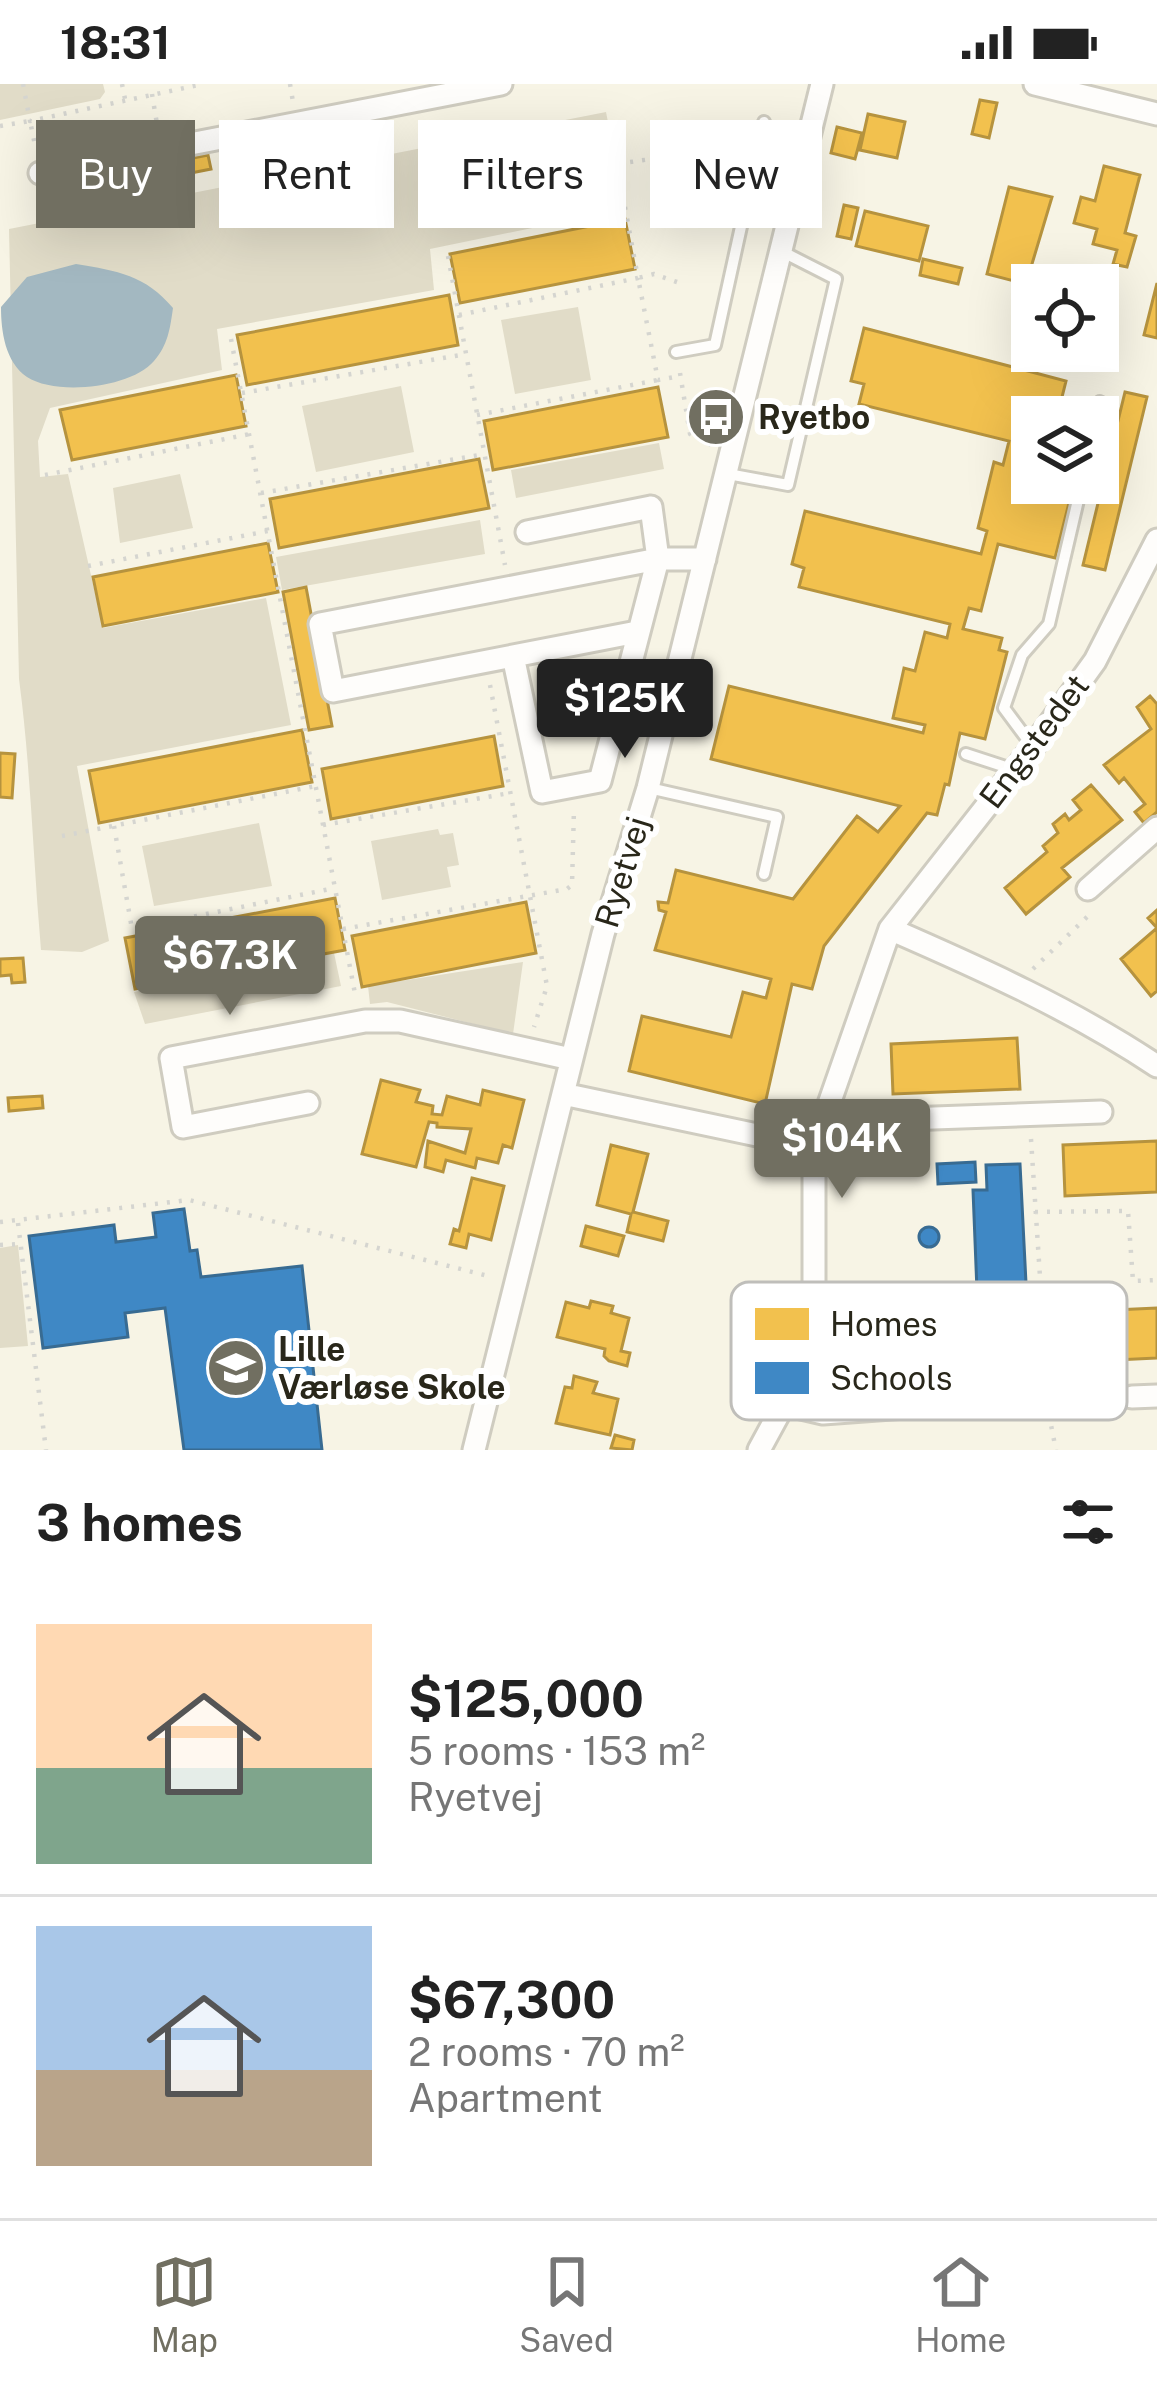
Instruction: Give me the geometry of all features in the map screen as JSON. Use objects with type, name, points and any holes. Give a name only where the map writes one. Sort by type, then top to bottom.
[{"type":"street","points":[[195,141],[389,95],[501,84]]},
{"type":"street","name":"Ryetvej","points":[[474,1450],[603,934],[648,788],[822,84]]},
{"type":"street","points":[[1035,84],[1157,114]]},
{"type":"street","points":[[513,656],[542,792],[600,782],[658,559],[650,507],[526,532]]},
{"type":"street","name":"Engstedet","points":[[814,1282],[814,1147],[890,929],[1095,661],[1157,542]]},
{"type":"street","points":[[638,632],[333,691],[320,624],[658,559],[705,559]]},
{"type":"street","points":[[1088,889],[1157,828]]},
{"type":"street","points":[[890,929],[1097,1027],[1157,1066]]},
{"type":"street","points":[[308,1103],[183,1127],[172,1058],[365,1021],[400,1021],[571,1059]]},
{"type":"street","points":[[562,1094],[814,1147]]},
{"type":"street","points":[[822,1122],[1101,1112]]},
{"type":"street","points":[[1132,1397],[1157,1396]]},
{"type":"street","name":"Engstedet","points":[[759,1450],[775,1420]]},
{"type":"lane","points":[[676,352],[715,345],[741,228]]},
{"type":"lane","points":[[730,465],[788,485],[836,278],[782,250]]},
{"type":"lane","points":[[1033,747],[1004,708],[1022,655],[1049,624],[1077,504]]},
{"type":"lane","points":[[966,754],[1015,770]]},
{"type":"lane","points":[[648,788],[777,817],[764,874]]},
{"type":"path","points":[[23,84],[36,152]]},
{"type":"path","points":[[122,84],[125,99]]},
{"type":"path","points":[[0,127],[203,84]]},
{"type":"path","points":[[152,94],[157,120]]},
{"type":"path","points":[[650,159],[617,164],[658,380]]},
{"type":"path","points":[[448,256],[509,589]]},
{"type":"path","points":[[459,315],[654,274],[677,282]]},
{"type":"path","points":[[231,339],[356,999],[365,1021]]},
{"type":"path","points":[[676,352],[690,434],[730,465]]},
{"type":"path","points":[[242,393],[466,354]]},
{"type":"path","points":[[477,415],[680,376]]},
{"type":"path","points":[[45,475],[250,434]]},
{"type":"path","points":[[261,494],[484,454]]},
{"type":"path","points":[[88,566],[268,531]]},
{"type":"path","points":[[486,662],[547,986],[527,1052]]},
{"type":"path","points":[[62,836],[316,786]]},
{"type":"path","points":[[343,929],[572,885],[574,786]]},
{"type":"path","points":[[323,825],[510,793]]},
{"type":"path","points":[[114,826],[132,928],[335,888]]},
{"type":"path","points":[[1016,986],[1089,915],[1088,889]]},
{"type":"path","points":[[1030,1115],[1040,1282]]},
{"type":"path","points":[[0,1222],[189,1200],[515,1283]]},
{"type":"path","points":[[1035,1212],[1128,1211],[1132,1281],[1157,1280]]},
{"type":"path","points":[[18,1221],[46,1450]]},
{"type":"path","points":[[0,1245],[20,1244]]},
{"type":"path","points":[[1127,1400],[1132,1397]]},
{"type":"path","points":[[1050,1420],[1056,1450]]},
{"type":"shaded area","points":[[0,84],[103,84],[105,92],[100,99],[0,120]]},
{"type":"shaded area","points":[[606,112],[608,120],[565,120]]},
{"type":"shaded area","points":[[418,149],[418,228],[532,228],[430,249],[434,290],[217,329],[222,370],[50,408],[38,441],[40,477],[68,474],[103,628],[266,598],[291,725],[77,766],[109,941],[82,952],[41,950],[19,679],[9,229],[36,224],[36,228],[195,228],[195,193],[219,188],[219,228],[394,228],[394,154]]},
{"type":"shaded area","points":[[578,307],[591,380],[515,394],[501,320]]},
{"type":"shaded area","points":[[401,386],[414,452],[316,472],[302,406]]},
{"type":"shaded area","points":[[659,443],[664,469],[516,498],[511,470]]},
{"type":"shaded area","points":[[180,474],[193,528],[120,543],[113,488]]},
{"type":"shaded area","points":[[480,520],[485,554],[282,590],[276,557]]},
{"type":"shaded area","points":[[259,823],[272,886],[154,906],[142,846]]},
{"type":"shaded area","points":[[438,829],[440,835],[453,833],[459,865],[447,867],[451,887],[382,900],[371,841]]},
{"type":"shaded area","points":[[334,953],[341,986],[145,1024],[134,992]]},
{"type":"shaded area","points":[[523,962],[513,1034],[387,1002],[370,1004],[368,986]]},
{"type":"shaded area","points":[[18,1245],[28,1346],[0,1348],[0,1248]]},
{"type":"water","points":[[76,264],[130,276],[173,308],[162,349],[154,361],[129,378],[93,386],[40,383],[20,371],[9,355],[1,307],[27,277]]},
{"type":"building: Homes","points":[[980,100],[997,103],[989,138],[972,134]]},
{"type":"building: Homes","points":[[868,114],[905,122],[897,158],[860,150]]},
{"type":"building: Homes","points":[[837,127],[862,133],[855,159],[831,153]]},
{"type":"building: Homes","points":[[208,155],[211,169],[195,172],[195,158]]},
{"type":"building: Homes","points":[[1104,166],[1140,175],[1125,233],[1136,236],[1127,267],[1113,264],[1117,250],[1093,244],[1097,229],[1074,223],[1081,197],[1095,201]]},
{"type":"building: Homes","points":[[1009,187],[1052,197],[1032,264],[1011,264],[1011,280],[987,274]]},
{"type":"building: Homes","points":[[844,205],[858,208],[851,239],[837,236]]},
{"type":"building: Homes","points":[[865,211],[928,226],[919,261],[856,246]]},
{"type":"building: Homes","points":[[626,224],[635,269],[460,303],[450,254],[580,228],[626,228]]},
{"type":"building: Homes","points":[[923,259],[962,268],[958,284],[920,275]]},
{"type":"building: Homes","points":[[1157,283],[1157,338],[1144,335]]},
{"type":"building: Homes","points":[[449,295],[458,345],[247,385],[237,335]]},
{"type":"building: Homes","points":[[864,328],[1011,367],[1011,372],[1066,381],[1062,396],[1011,396],[1011,504],[1069,504],[1055,558],[998,544],[981,611],[969,608],[963,629],[1002,638],[999,650],[1007,652],[985,739],[960,733],[937,815],[927,813],[824,946],[812,989],[792,984],[765,1104],[629,1071],[642,1016],[731,1037],[743,992],[766,998],[771,979],[655,950],[666,912],[659,910],[658,902],[668,903],[676,870],[793,899],[857,816],[878,832],[900,806],[711,759],[729,686],[923,733],[925,725],[893,718],[904,668],[915,671],[925,632],[947,638],[950,624],[799,587],[804,568],[792,564],[805,511],[981,554],[987,531],[978,528],[994,462],[1003,465],[1009,441],[859,404],[864,384],[851,381]]},
{"type":"building: Homes","points":[[236,375],[246,426],[72,460],[60,410]]},
{"type":"building: Homes","points":[[658,387],[668,437],[493,470],[484,421]]},
{"type":"building: Homes","points":[[1125,392],[1147,397],[1105,570],[1083,565],[1098,504],[1119,504],[1119,417]]},
{"type":"building: Homes","points":[[479,459],[489,508],[279,548],[270,499]]},
{"type":"building: Homes","points":[[268,543],[278,592],[103,626],[93,577]]},
{"type":"building: Homes","points":[[306,587],[332,726],[309,730],[283,592]]},
{"type":"building: Homes","points":[[1150,696],[1157,704],[1157,812],[1144,823],[1135,812],[1145,804],[1124,778],[1119,783],[1104,765],[1151,729],[1137,707]]},
{"type":"building: Homes","points":[[302,730],[312,782],[99,823],[89,771]]},
{"type":"building: Homes","points":[[494,736],[503,786],[331,819],[322,769]]},
{"type":"building: Homes","points":[[0,753],[15,754],[12,798],[0,797]]},
{"type":"building: Homes","points":[[1091,785],[1122,820],[1062,868],[1070,877],[1026,914],[1005,888],[1047,852],[1043,846],[1058,833],[1053,824],[1081,810],[1073,800]]},
{"type":"building: Homes","points":[[335,898],[345,950],[135,989],[125,938]]},
{"type":"building: Homes","points":[[526,902],[536,953],[362,987],[352,936]]},
{"type":"building: Homes","points":[[1157,928],[1157,991],[1151,996],[1121,959]]},
{"type":"building: Homes","points":[[23,958],[25,982],[12,983],[11,975],[0,976],[0,959]]},
{"type":"building: Homes","points":[[1017,1038],[1020,1089],[893,1094],[891,1044]]},
{"type":"building: Homes","points":[[381,1080],[420,1090],[416,1102],[433,1106],[432,1114],[442,1115],[447,1096],[480,1105],[483,1090],[524,1100],[512,1148],[503,1145],[498,1163],[477,1158],[475,1168],[446,1160],[443,1172],[425,1167],[428,1141],[465,1153],[471,1129],[437,1127],[429,1122],[416,1167],[362,1154]]},
{"type":"building: Homes","points":[[42,1096],[43,1108],[9,1111],[8,1098]]},
{"type":"building: Homes","points":[[1157,1141],[1157,1192],[1065,1196],[1063,1145]]},
{"type":"building: Homes","points":[[611,1145],[648,1154],[633,1212],[668,1221],[663,1241],[627,1232],[631,1214],[597,1205]]},
{"type":"building: Homes","points":[[472,1178],[504,1186],[491,1240],[469,1234],[466,1248],[450,1244],[454,1229],[459,1231]]},
{"type":"building: Homes","points":[[586,1226],[624,1236],[618,1256],[581,1246]]},
{"type":"building: Homes","points":[[591,1301],[613,1306],[611,1313],[629,1318],[621,1351],[630,1353],[627,1366],[609,1361],[605,1349],[557,1337],[566,1302],[589,1308]]},
{"type":"building: Homes","points":[[1157,1308],[1157,1358],[1127,1359],[1127,1309]]},
{"type":"building: Homes","points":[[574,1376],[597,1382],[593,1393],[618,1399],[610,1435],[556,1423],[565,1387],[572,1388]]},
{"type":"building: Homes","points":[[615,1435],[634,1440],[632,1450],[611,1448]]},
{"type":"building: Schools","points":[[975,1162],[976,1182],[938,1184],[937,1164]]},
{"type":"building: Schools","points":[[1020,1164],[1026,1282],[977,1282],[973,1190],[987,1190],[986,1165]]},
{"type":"building: Schools","points":[[184,1209],[190,1251],[197,1250],[201,1277],[302,1266],[322,1450],[184,1450],[165,1308],[125,1313],[128,1337],[43,1348],[29,1236],[114,1225],[116,1242],[156,1237],[153,1213]]},
{"type":"building: Schools","points":[[929,1227],[939,1237],[929,1247],[919,1237]]},
{"type":"place","name":"Ryetbo","points":[[716,417]]},
{"type":"place","name":"Lille Værløse Skole","points":[[236,1368]]}]
